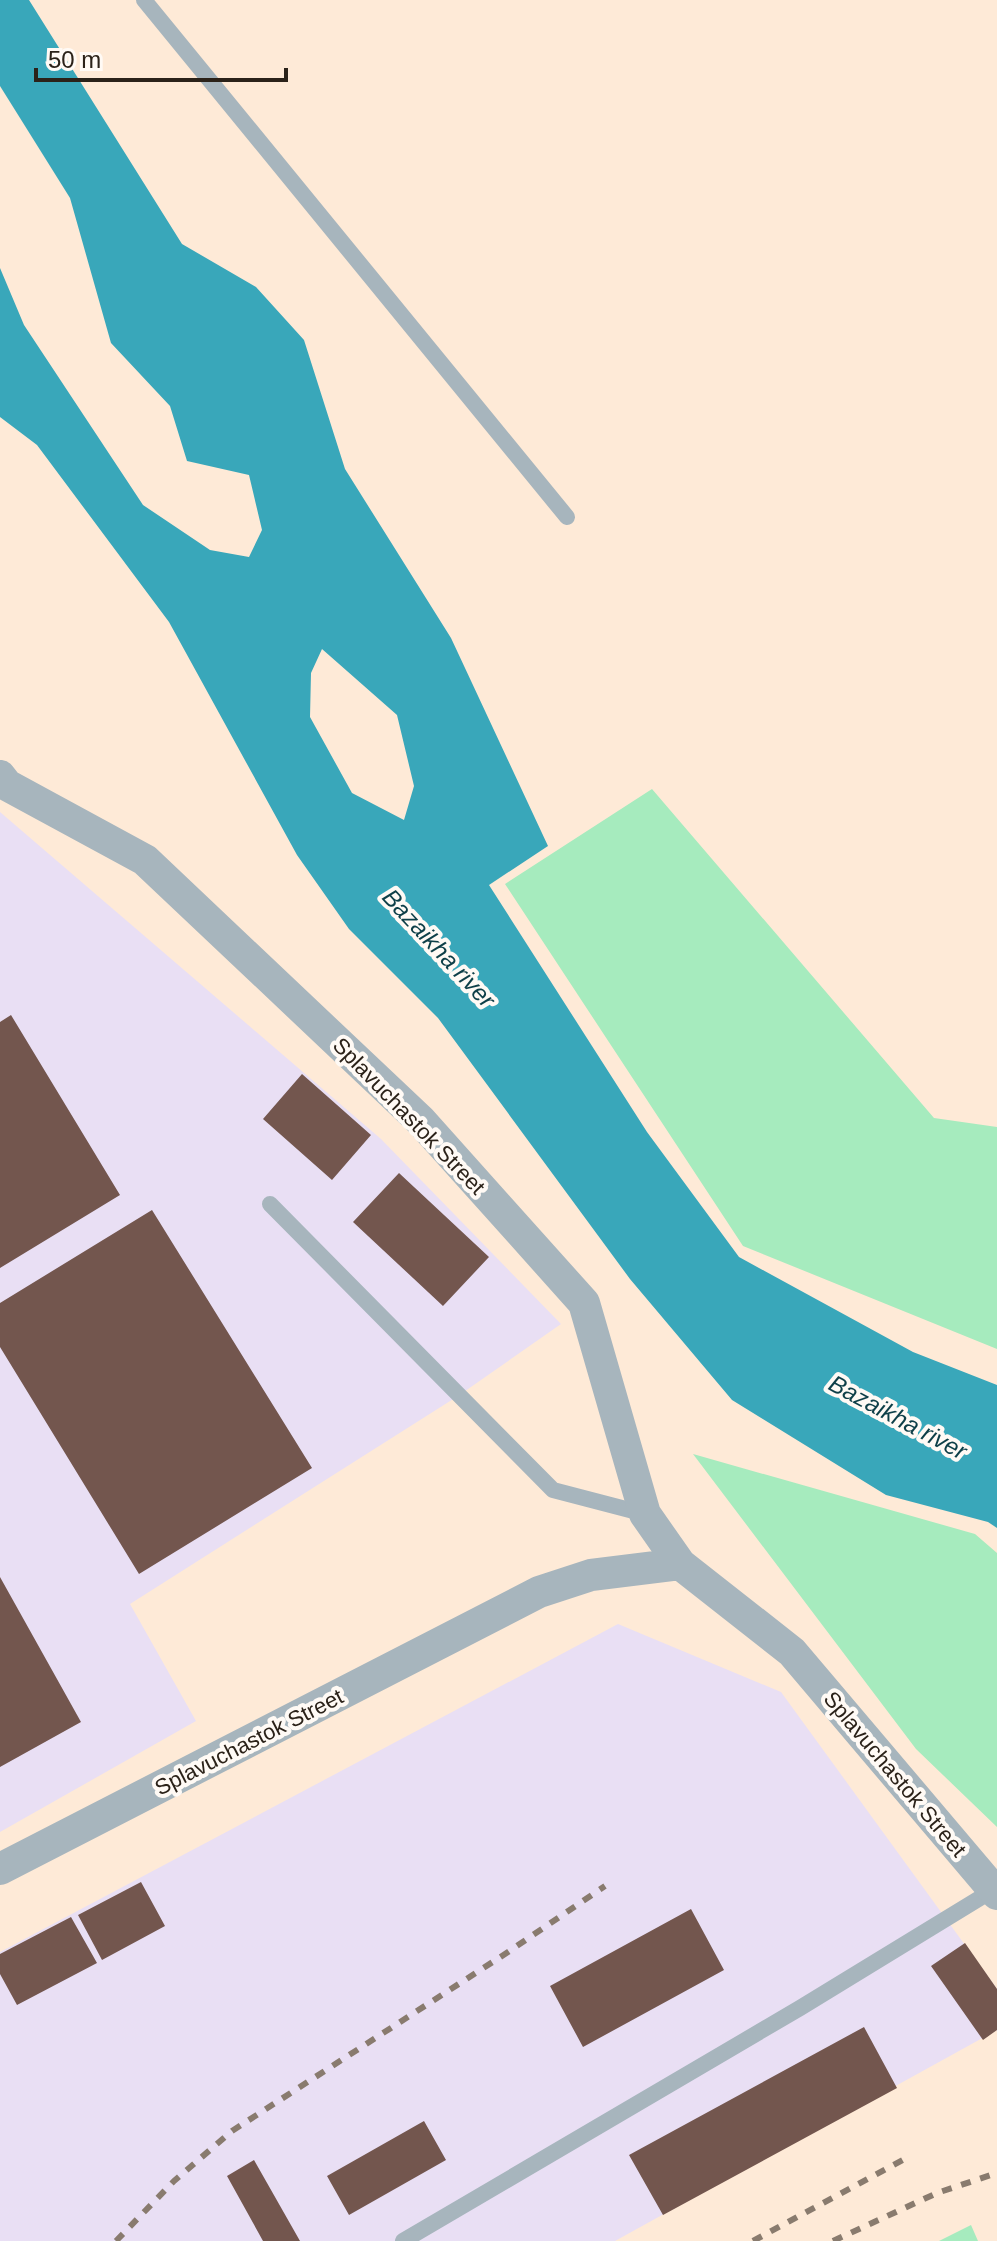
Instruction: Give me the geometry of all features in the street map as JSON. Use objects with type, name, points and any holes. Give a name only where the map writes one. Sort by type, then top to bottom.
[{"type":"street","name":"Splavuchastok Street","points":[[2,787],[145,860],[421,1121],[584,1303],[645,1514],[680,1564],[792,1652],[995,1892]]},
{"type":"street","name":"Splavuchastok Street","points":[[0,1869],[539,1592],[591,1575],[680,1564]]},
{"type":"lane","points":[[144,0],[567,517]]},
{"type":"lane","points":[[270,1204],[553,1490],[645,1514]]},
{"type":"lane","points":[[403,2241],[995,1892]]},
{"type":"shaded area","points":[[0,812],[381,1139],[561,1324],[458,1396],[130,1604],[196,1721],[0,1832]]},
{"type":"shaded area","points":[[618,1624],[781,1692],[997,1989],[997,2030],[615,2241],[0,2241],[0,1952]]},
{"type":"green space","points":[[652,789],[934,1118],[997,1127],[997,1349],[743,1246],[505,884]]},
{"type":"green space","points":[[693,1454],[975,1534],[997,1553],[997,1827],[916,1749]]},
{"type":"green space","points":[[971,2225],[978,2241],[939,2241]]},
{"type":"water","name":"Bazaikha river","points":[[0,0],[29,0],[182,244],[256,287],[304,340],[345,469],[451,638],[548,846],[489,885],[647,1132],[739,1257],[913,1352],[997,1385],[997,1528],[988,1522],[886,1495],[732,1400],[630,1279],[438,1018],[349,929],[297,855],[169,622],[37,445],[0,417],[0,268],[24,325],[143,505],[210,550],[249,557],[262,530],[249,475],[187,461],[170,406],[111,343],[70,198],[0,86]],"holes":[[[322,649],[397,715],[414,786],[404,820],[352,793],[310,717],[311,673]]]},
{"type":"building","points":[[11,1015],[120,1195],[0,1268],[0,1022]]},
{"type":"building","points":[[302,1074],[371,1135],[332,1180],[263,1119]]},
{"type":"building","points":[[399,1173],[489,1257],[443,1306],[353,1222]]},
{"type":"building","points":[[152,1210],[312,1468],[139,1574],[0,1347],[0,1303]]},
{"type":"building","points":[[0,1577],[81,1722],[0,1767]]},
{"type":"building","points":[[141,1882],[165,1926],[102,1960],[78,1915]]},
{"type":"building","points":[[691,1909],[724,1970],[583,2047],[550,1986]]},
{"type":"building","points":[[71,1917],[97,1963],[17,2005],[0,1974],[0,1954]]},
{"type":"building","points":[[965,1943],[997,1989],[997,2030],[983,2040],[931,1966]]},
{"type":"building","points":[[864,2027],[897,2088],[663,2215],[629,2155]]},
{"type":"building","points":[[424,2121],[446,2160],[349,2215],[327,2176]]},
{"type":"building","points":[[254,2160],[300,2241],[263,2241],[227,2176]]},
{"type":"railway","points":[[116,2241],[174,2181],[232,2131],[605,1886]]},
{"type":"railway","points":[[753,2241],[910,2156]]},
{"type":"railway","points":[[833,2241],[937,2193],[997,2173]]}]
